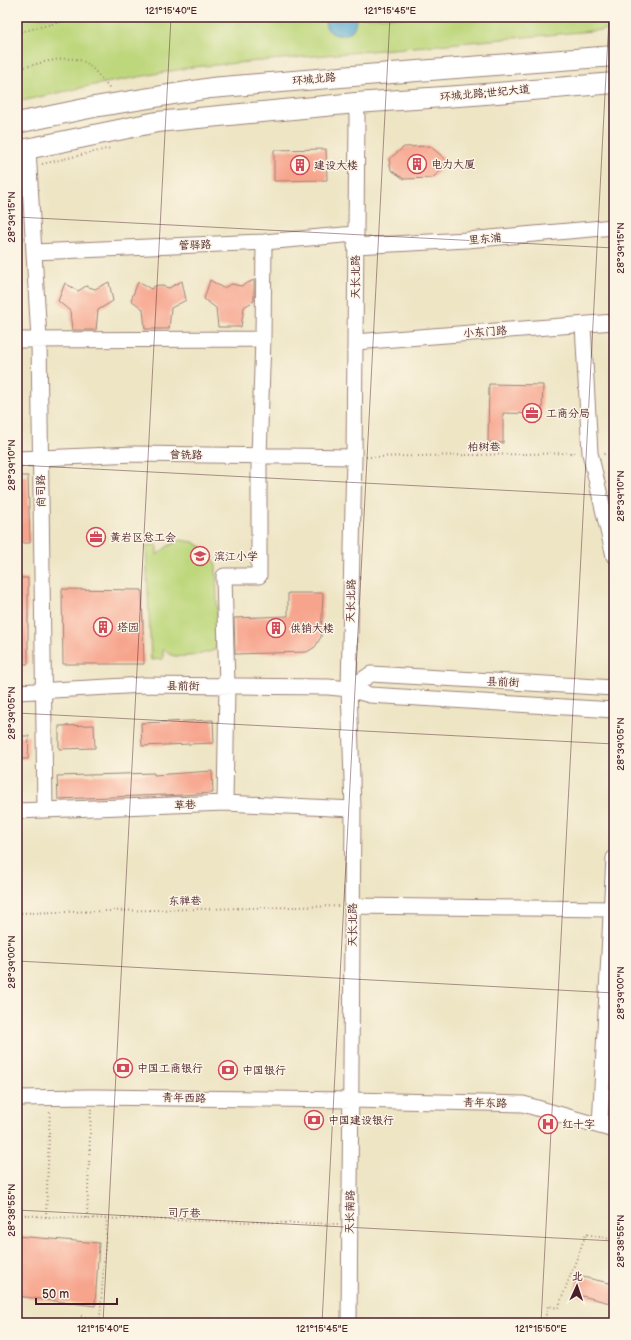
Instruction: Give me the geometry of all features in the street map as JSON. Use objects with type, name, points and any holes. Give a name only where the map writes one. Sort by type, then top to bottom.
[{"type":"main road","name":"环城北路","points":[[17,124],[94,107],[211,88],[614,56]]},
{"type":"main road","name":"环城北路;世纪大道","points":[[356,103],[614,83]]},
{"type":"main road","points":[[25,156],[157,122],[356,103]]},
{"type":"street","name":"天长北路","points":[[352,1100],[353,808],[349,689],[354,457],[356,103]]},
{"type":"street","name":"尚司路","points":[[25,156],[34,252],[39,339],[45,810]]},
{"type":"street","name":"里东浦","points":[[355,240],[467,240],[614,227]]},
{"type":"street","name":"管驿路","points":[[34,252],[264,242],[355,240]]},
{"type":"street","points":[[225,803],[227,686],[224,576],[260,576],[259,456],[264,339],[264,242]]},
{"type":"street","name":"小东门路","points":[[355,342],[614,322]]},
{"type":"street","points":[[583,325],[590,453],[614,556]]},
{"type":"street","points":[[17,340],[264,339]]},
{"type":"street","name":"曾铣路","points":[[17,459],[135,454],[354,457]]},
{"type":"street","name":"县前街","points":[[349,689],[371,674],[614,688]]},
{"type":"street","name":"县前街","points":[[17,692],[144,685],[349,689],[370,695],[614,710]]},
{"type":"street","name":"草巷","points":[[17,811],[225,803],[353,808]]},
{"type":"street","points":[[607,1128],[611,909],[614,858]]},
{"type":"street","points":[[352,906],[611,909]]},
{"type":"street","name":"青年西路","points":[[17,1098],[92,1097],[352,1100]]},
{"type":"street","name":"青年东路","points":[[352,1100],[523,1104],[607,1128]]},
{"type":"street","name":"天长南路","points":[[349,1323],[352,1100]]},
{"type":"path","points":[[17,33],[69,18],[79,17]]},
{"type":"path","points":[[576,17],[614,22]]},
{"type":"path","points":[[17,69],[68,58],[79,59],[86,63],[109,88]]},
{"type":"path","points":[[25,156],[111,148]]},
{"type":"path","name":"柏树巷","points":[[354,457],[590,453],[614,455]]},
{"type":"path","name":"东禅巷","points":[[17,913],[352,906]]},
{"type":"path","points":[[86,1218],[92,1097]]},
{"type":"path","points":[[46,1217],[51,1098]]},
{"type":"path","name":"司厅巷","points":[[17,1214],[46,1217],[107,1219],[350,1224]]},
{"type":"path","points":[[79,1323],[80,1316],[100,1319],[107,1219]]},
{"type":"path","points":[[544,1323],[548,1306],[558,1308],[586,1234],[614,1240]]},
{"type":"path","points":[[17,1316],[27,1323]]},
{"type":"green space","points":[[17,17],[614,17],[614,29],[193,67],[89,86],[17,102]]},
{"type":"green space","points":[[181,540],[193,542],[209,551],[216,565],[218,640],[215,650],[210,652],[193,656],[176,656],[169,654],[163,649],[163,659],[151,660],[146,546],[157,545],[157,555],[168,546]]},
{"type":"water","points":[[325,17],[356,17],[355,25],[352,31],[346,34],[334,34],[329,31],[326,25]]},
{"type":"building","name":"电力大厦","points":[[430,146],[444,158],[444,168],[432,178],[404,179],[391,170],[389,159],[404,147]]},
{"type":"building","name":"建设大楼","points":[[326,149],[327,180],[274,181],[274,150]]},
{"type":"building","points":[[210,280],[223,288],[232,284],[241,286],[254,280],[254,301],[244,307],[241,327],[218,327],[216,308],[204,299]]},
{"type":"building","points":[[182,281],[186,300],[171,308],[169,329],[145,329],[143,309],[131,300],[138,282],[151,289],[159,285],[169,288]]},
{"type":"building","points":[[109,282],[113,301],[98,310],[96,330],[72,330],[70,311],[58,301],[65,283],[78,291],[86,286],[95,289]]},
{"type":"building","name":"工商分局","points":[[489,384],[543,385],[542,414],[503,413],[503,443],[488,442]]},
{"type":"building","points":[[17,476],[28,476],[30,543],[17,543]]},
{"type":"building","points":[[17,578],[28,578],[28,664],[17,664]]},
{"type":"building","name":"塔园","points":[[62,589],[142,590],[144,664],[63,664]]},
{"type":"building","name":"供销大楼","points":[[288,593],[323,593],[321,637],[315,647],[307,652],[235,654],[234,618],[288,616]]},
{"type":"building","points":[[213,720],[214,743],[142,746],[141,723]]},
{"type":"building","points":[[94,725],[95,748],[59,749],[59,726]]},
{"type":"building","points":[[17,736],[29,736],[28,759],[17,759]]},
{"type":"building","points":[[212,771],[213,793],[58,799],[57,776],[154,773],[154,775]]},
{"type":"building","points":[[17,1236],[99,1243],[95,1306],[17,1296]]},
{"type":"building","points":[[578,1276],[614,1284],[614,1304],[574,1294]]},
{"type":"place","name":"电力大厦","points":[[417,164]]},
{"type":"place","name":"建设大楼","points":[[300,165]]},
{"type":"place","name":"工商分局","points":[[532,413]]},
{"type":"place","name":"黄岩区总工会","points":[[96,537]]},
{"type":"place","name":"滨江小学","points":[[200,556]]},
{"type":"place","name":"塔园","points":[[103,627]]},
{"type":"place","name":"供销大楼","points":[[276,628]]},
{"type":"place","name":"中国工商银行","points":[[123,1068]]},
{"type":"place","name":"中国银行","points":[[228,1070]]},
{"type":"place","name":"中国建设银行","points":[[314,1120]]},
{"type":"place","name":"红十字","points":[[548,1124]]}]
